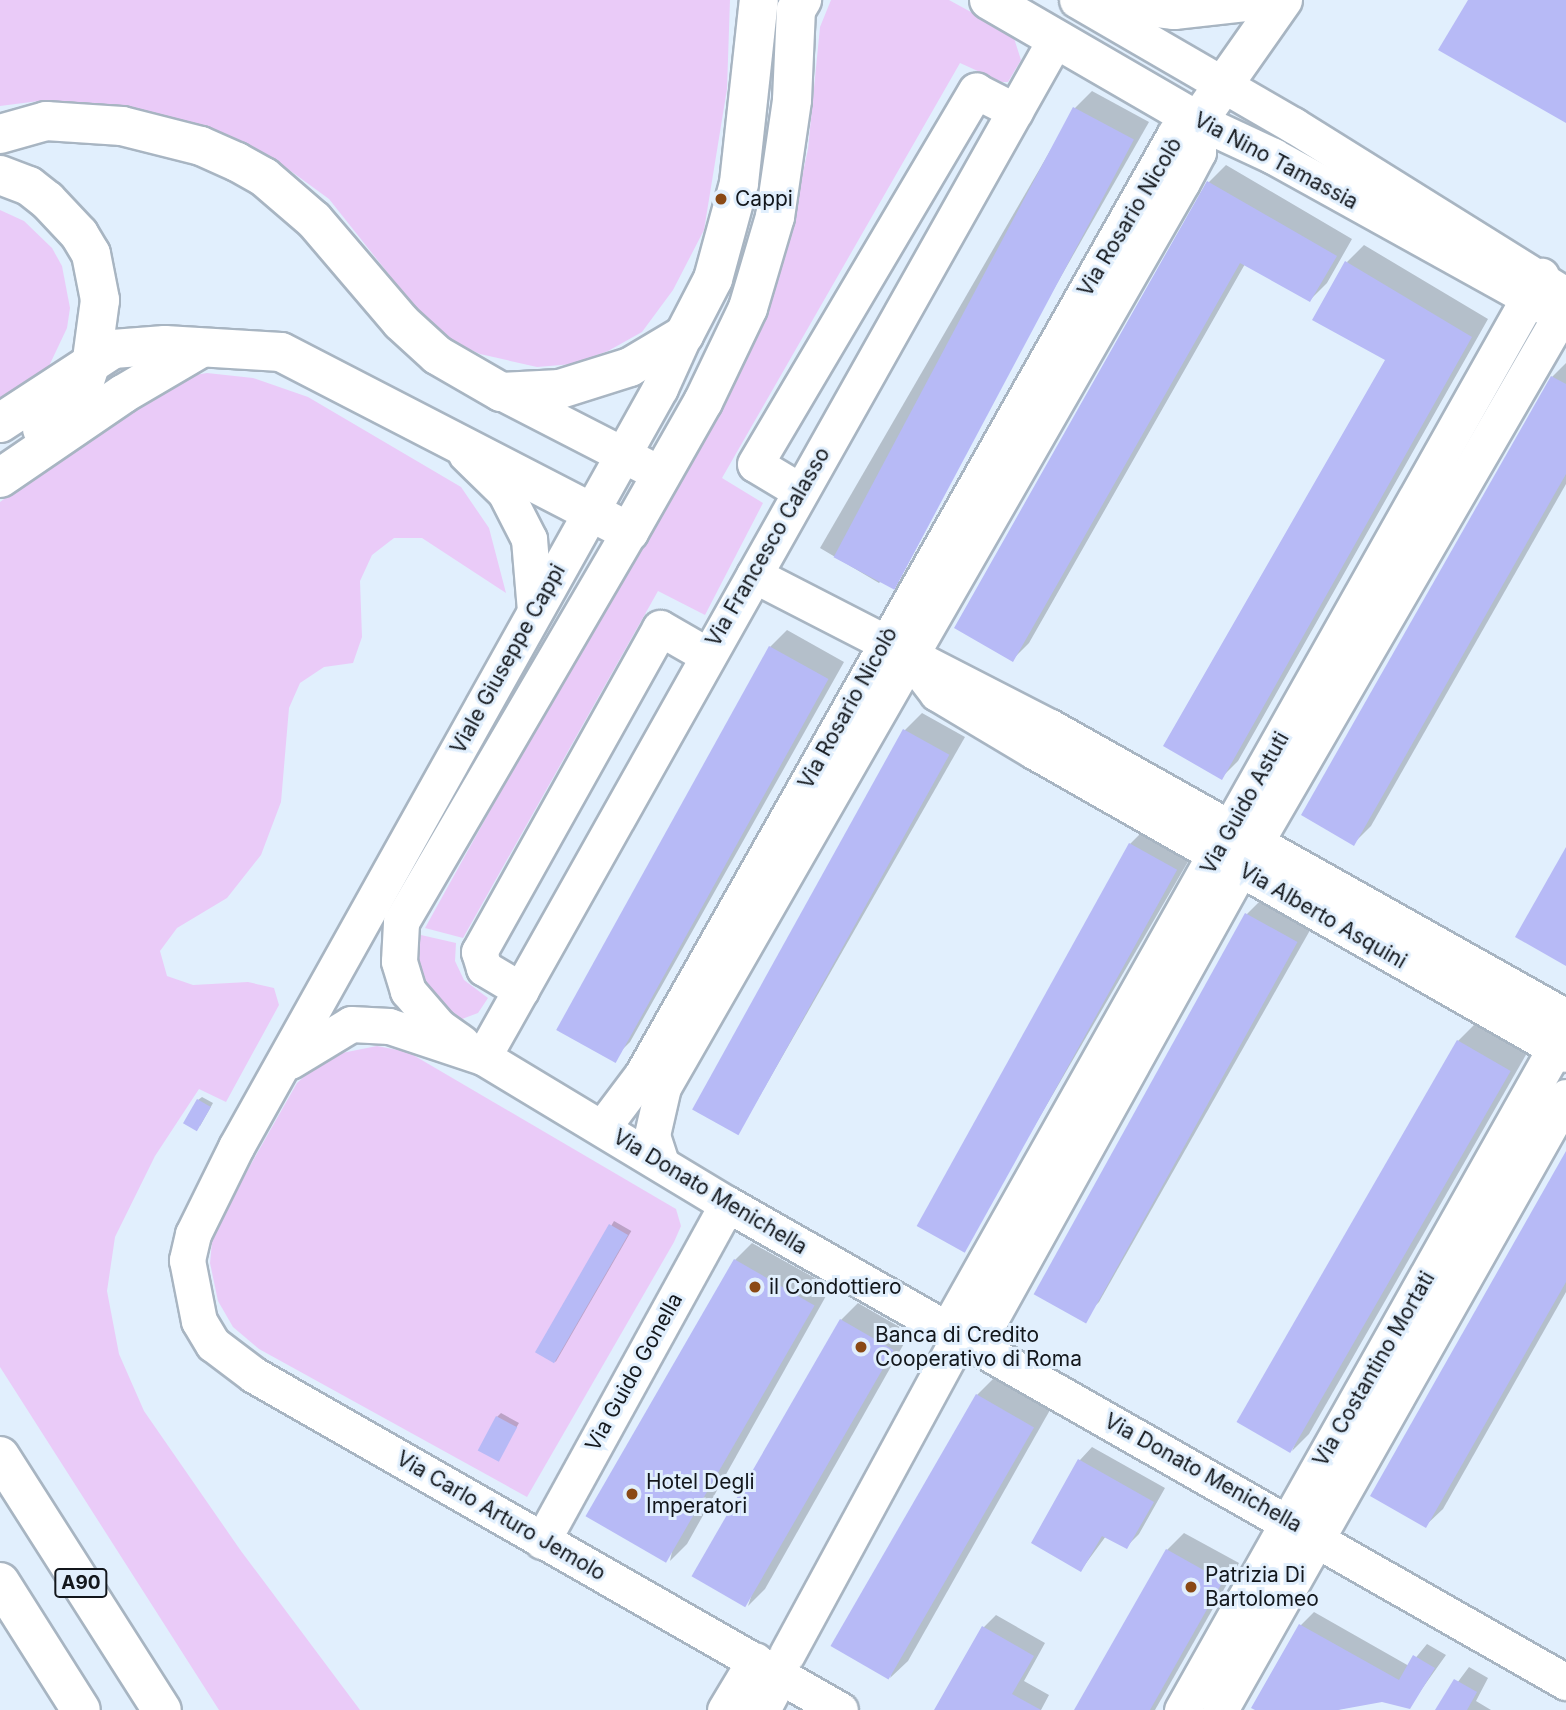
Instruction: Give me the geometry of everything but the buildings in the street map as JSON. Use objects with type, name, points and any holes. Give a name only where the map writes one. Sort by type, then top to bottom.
[{"type":"main road","name":"Viale Giuseppe Cappi","points":[[684,335],[713,279],[739,183],[752,98],[759,0]]},
{"type":"main road","name":"Viale Giuseppe Cappi","points":[[629,532],[704,402],[748,307],[775,217],[792,100],[796,10],[802,0]]},
{"type":"main road","name":"Via Nino Tamassia","points":[[989,0],[1198,121]]},
{"type":"main road","points":[[1089,0],[1174,10],[1265,0]]},
{"type":"main road","points":[[1198,121],[1283,0]]},
{"type":"main road","points":[[0,135],[46,121],[111,125],[167,136],[237,162],[264,177],[314,220],[401,322],[437,355],[501,391],[560,389],[594,381],[630,367],[684,335]]},
{"type":"main road","points":[[0,175],[29,186],[47,200],[79,233],[91,254],[100,300],[92,359],[76,394],[0,469]]},
{"type":"main road","points":[[0,424],[92,359],[127,346],[281,352],[458,447],[629,532]]},
{"type":"main road","points":[[0,478],[123,394],[201,348]]},
{"type":"main road","name":"A90","points":[[0,1456],[162,1710]]},
{"type":"main road","points":[[0,1582],[81,1710]]},
{"type":"street","name":"Via Nino Tamassia","points":[[1077,0],[1221,85],[1554,302]]},
{"type":"street","name":"Via Francesco Calasso","points":[[482,1057],[706,655],[754,575],[1056,38]]},
{"type":"street","points":[[800,491],[755,464],[976,91],[1015,111]]},
{"type":"street","name":"Via Nino Tamassia","points":[[1198,121],[1273,156],[1554,302]]},
{"type":"street","name":"Via Rosario Nicolò","points":[[602,1128],[642,1076],[1198,152],[1198,121]]},
{"type":"street","name":"Via Guido Astuti","points":[[774,1663],[1237,848],[1554,302]]},
{"type":"street","name":"Viale Giuseppe Cappi","points":[[192,1293],[187,1260],[193,1234],[283,1066],[623,455],[684,335]]},
{"type":"street","points":[[501,391],[662,475]]},
{"type":"street","points":[[458,447],[505,492],[529,539],[535,610]]},
{"type":"street","name":"Viale Giuseppe Cappi","points":[[482,1057],[439,1027],[408,991],[399,961],[401,922],[629,532]]},
{"type":"street","name":"Via Alberto Asquini","points":[[754,575],[897,651],[951,673],[1563,1044]]},
{"type":"street","points":[[521,990],[484,968],[479,951],[660,628],[706,655]]},
{"type":"street","name":"Via Rosario Nicolò","points":[[661,1163],[652,1135],[663,1087],[897,651]]},
{"type":"street","name":"Via Alberto Asquini","points":[[1237,848],[1566,1017]]},
{"type":"street","name":"Via Donato Menichella","points":[[283,1066],[351,1024],[389,1026],[482,1057],[727,1204],[1304,1530],[1566,1682]]},
{"type":"street","name":"Via Costantino Mortati","points":[[1220,1710],[1304,1530],[1563,1044]]},
{"type":"street","name":"Via Costantino Mortati","points":[[1182,1710],[1304,1530],[1566,1097]]},
{"type":"street","name":"Via Guido Gonella","points":[[541,1541],[727,1204]]},
{"type":"street","name":"Via Carlo Arturo Jemolo","points":[[192,1293],[199,1321],[213,1344],[246,1369],[541,1541],[774,1663],[840,1710]]},
{"type":"street","points":[[725,1710],[774,1663]]},
{"type":"street","points":[[762,1710],[774,1663]]},
{"type":"shaded area","points":[[0,0],[730,0],[727,89],[704,230],[673,290],[642,332],[608,351],[573,364],[537,367],[480,354],[448,339],[422,316],[329,199],[277,161],[199,124],[120,106],[39,101],[0,106]]},
{"type":"shaded area","points":[[831,0],[949,0],[1013,35],[1021,60],[1008,82],[1002,82],[960,63],[722,478],[763,503],[705,615],[658,591],[463,938],[425,928],[738,363],[787,246],[808,149],[820,27]]},
{"type":"shaded area","points":[[0,210],[24,221],[52,248],[62,266],[70,308],[67,328],[49,366],[0,406]]},
{"type":"shaded area","points":[[207,373],[253,378],[308,397],[461,487],[489,528],[506,593],[422,538],[394,538],[372,555],[360,581],[362,637],[353,663],[324,667],[300,683],[289,708],[281,802],[261,855],[227,898],[177,928],[160,951],[167,976],[193,985],[248,982],[274,988],[279,1005],[226,1102],[199,1089],[155,1156],[115,1237],[107,1291],[119,1354],[144,1411],[241,1551],[360,1710],[219,1710],[0,1367],[0,502],[120,413],[189,376]]},
{"type":"shaded area","points":[[421,935],[456,943],[455,961],[464,980],[488,998],[478,1013],[462,1019],[450,1014],[423,984],[416,960]]},
{"type":"shaded area","points":[[377,1046],[408,1052],[676,1209],[681,1226],[674,1242],[527,1497],[259,1349],[233,1327],[218,1301],[210,1263],[213,1231],[297,1083],[316,1066],[342,1053]]},
{"type":"place","name":"Cappi","points":[[721,199]]},
{"type":"place","name":"il Condottiero","points":[[755,1287]]},
{"type":"place","name":"Banca di Credito Cooperativo di Roma","points":[[861,1347]]},
{"type":"place","name":"Hotel Degli Imperatori","points":[[632,1494]]},
{"type":"place","name":"Patrizia Di Bartolomeo","points":[[1191,1587]]}]
